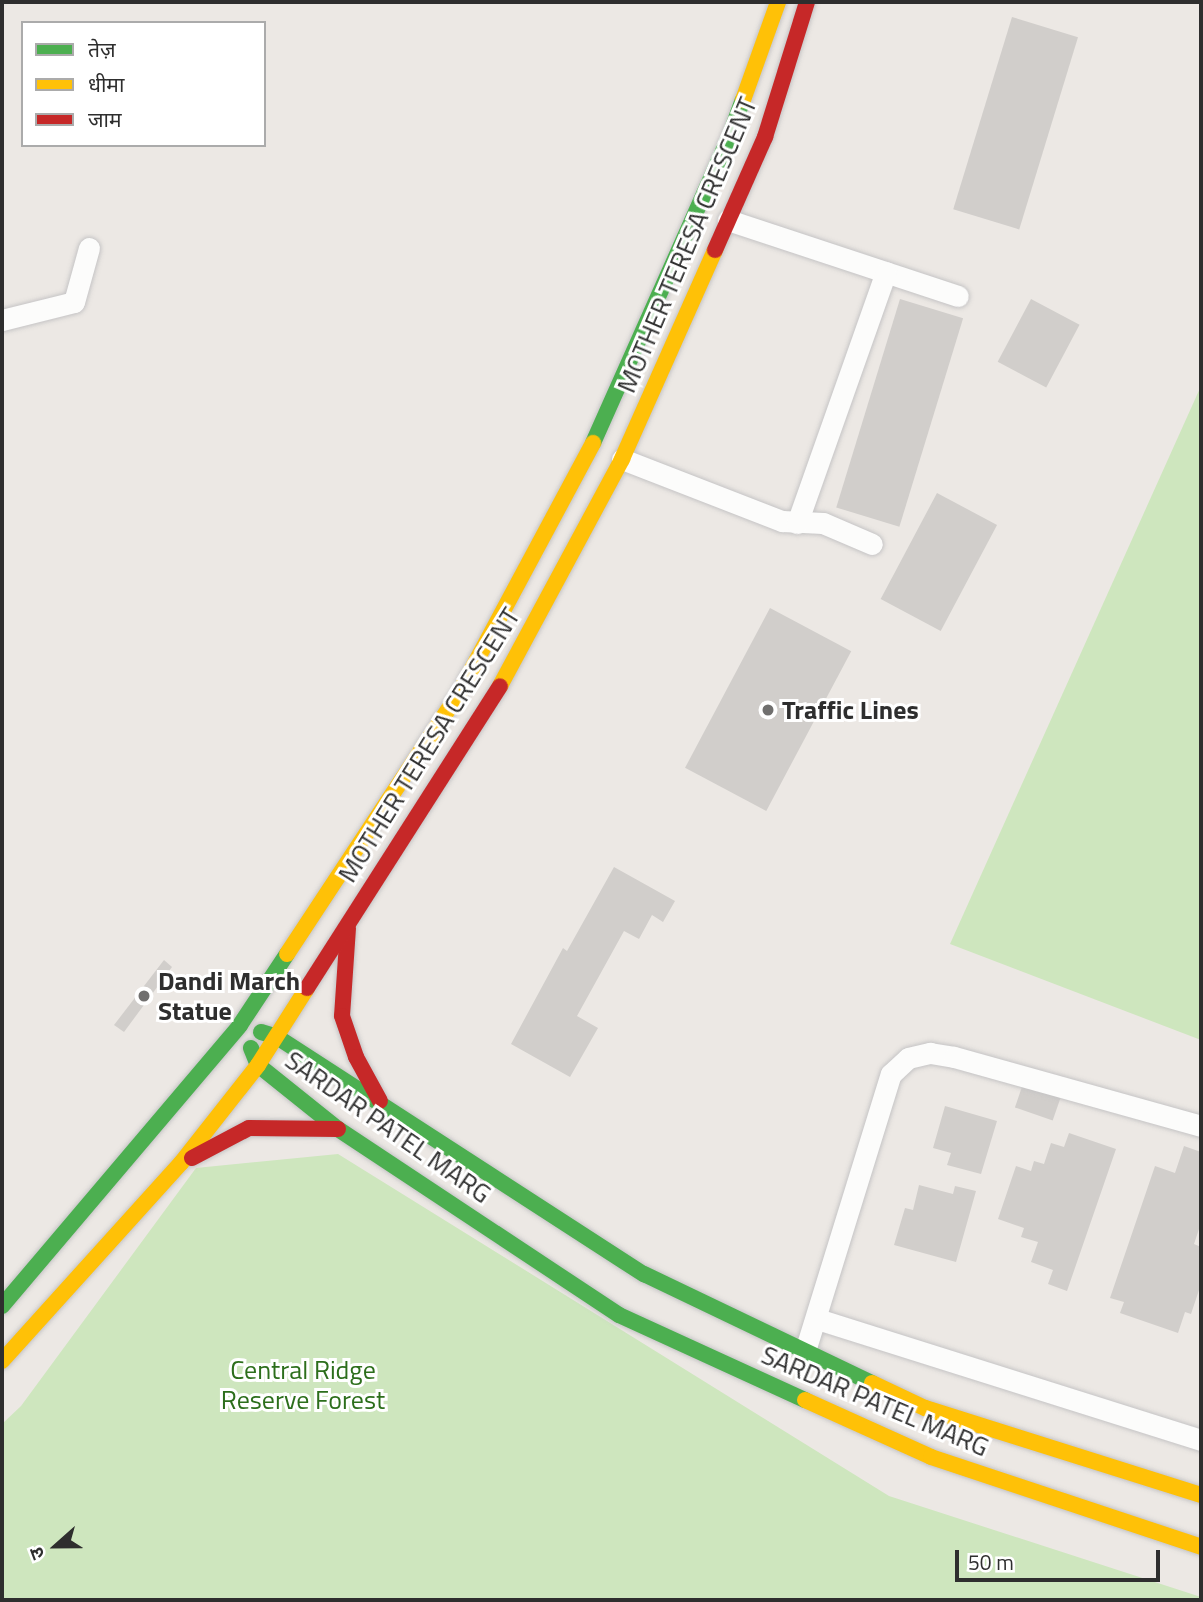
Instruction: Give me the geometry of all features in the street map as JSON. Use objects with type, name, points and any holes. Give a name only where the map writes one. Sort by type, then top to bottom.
[{"type":"main road","name":"MOTHER TERESA CRESCENT","points":[[2,1306],[240,1025],[458,695],[580,471],[730,135],[778,2]]},
{"type":"main road","name":"MOTHER TERESA CRESCENT","points":[[2,1361],[181,1163],[258,1065],[494,698],[622,459],[765,138],[807,2]]},
{"type":"main road","points":[[349,921],[342,979],[342,1017],[356,1057],[381,1103]]},
{"type":"main road","name":"SARDAR PATEL MARG","points":[[240,1025],[277,1037],[644,1274],[925,1408],[1201,1495]]},
{"type":"main road","name":"SARDAR PATEL MARG","points":[[240,1025],[258,1065],[338,1129],[619,1315],[931,1457],[1201,1547]]},
{"type":"main road","points":[[181,1163],[249,1128],[338,1129]]},
{"type":"street","points":[[728,220],[957,296]]},
{"type":"street","points":[[2,320],[74,302],[89,248]]},
{"type":"street","points":[[797,523],[886,272]]},
{"type":"street","points":[[622,459],[782,521],[822,523],[872,544]]},
{"type":"street","points":[[805,1351],[891,1074],[908,1058],[930,1053],[954,1057],[1201,1126]]},
{"type":"street","points":[[817,1319],[1201,1440]]},
{"type":"green space","points":[[1201,386],[1201,1040],[950,944]]},
{"type":"green space","name":"Central Ridge Reserve Forest","points":[[338,1154],[889,1496],[1201,1597],[1201,1600],[2,1600],[2,1424],[21,1406],[196,1168]]},
{"type":"building","points":[[1012,17],[1078,37],[1019,229],[953,209]]},
{"type":"building","points":[[900,299],[963,318],[899,527],[836,507]]},
{"type":"building","points":[[1031,299],[1080,325],[1046,388],[998,362]]},
{"type":"building","points":[[937,493],[997,525],[941,631],[881,599]]},
{"type":"building","name":"Traffic Lines","points":[[770,608],[851,651],[766,811],[685,768]]},
{"type":"building","points":[[614,867],[675,901],[663,922],[652,915],[639,939],[624,931],[577,1016],[598,1028],[570,1077],[511,1044],[563,948],[567,951]]},
{"type":"building","name":"Dandi March Statue","points":[[164,960],[172,967],[124,1032],[114,1025]]},
{"type":"building","points":[[1024,1081],[1062,1094],[1053,1120],[1015,1107]]},
{"type":"building","points":[[945,1106],[997,1121],[981,1174],[947,1165],[951,1153],[933,1148]]},
{"type":"building","points":[[1069,1133],[1116,1149],[1067,1291],[1048,1284],[1053,1270],[1031,1262],[1038,1242],[1021,1237],[1024,1228],[998,1219],[1016,1166],[1031,1171],[1034,1161],[1044,1164],[1051,1143],[1064,1147]]},
{"type":"building","points":[[1184,1146],[1201,1152],[1201,1223],[1194,1244],[1201,1247],[1201,1290],[1191,1314],[1185,1312],[1178,1333],[1120,1313],[1124,1302],[1110,1298],[1155,1166],[1175,1173]]},
{"type":"building","points":[[919,1185],[953,1194],[955,1186],[976,1191],[956,1262],[894,1245],[905,1208],[913,1210]]},
{"type":"traffic: fast","points":[[593,443],[730,135],[743,100]]},
{"type":"traffic: fast","points":[[2,1306],[240,1025],[287,954]]},
{"type":"traffic: fast","points":[[261,1032],[277,1037],[644,1274],[872,1383]]},
{"type":"traffic: fast","points":[[251,1048],[258,1065],[338,1129],[619,1315],[805,1400]]},
{"type":"traffic: slow","points":[[743,100],[778,2]]},
{"type":"traffic: slow","points":[[500,686],[622,459],[715,250]]},
{"type":"traffic: slow","points":[[287,954],[458,695],[593,443]]},
{"type":"traffic: slow","points":[[2,1361],[181,1163],[258,1065],[307,988]]},
{"type":"traffic: slow","points":[[872,1383],[925,1408],[1201,1495]]},
{"type":"traffic: slow","points":[[805,1400],[931,1457],[1201,1547]]},
{"type":"traffic: jam","points":[[715,250],[765,137],[807,2]]},
{"type":"traffic: jam","points":[[307,988],[500,686]]},
{"type":"traffic: jam","points":[[348,928],[342,1016],[356,1057],[380,1101]]},
{"type":"traffic: jam","points":[[192,1158],[249,1128],[338,1129]]},
{"type":"place","name":"Traffic Lines","points":[[768,710]]},
{"type":"place","name":"Dandi March Statue","points":[[144,996]]}]
